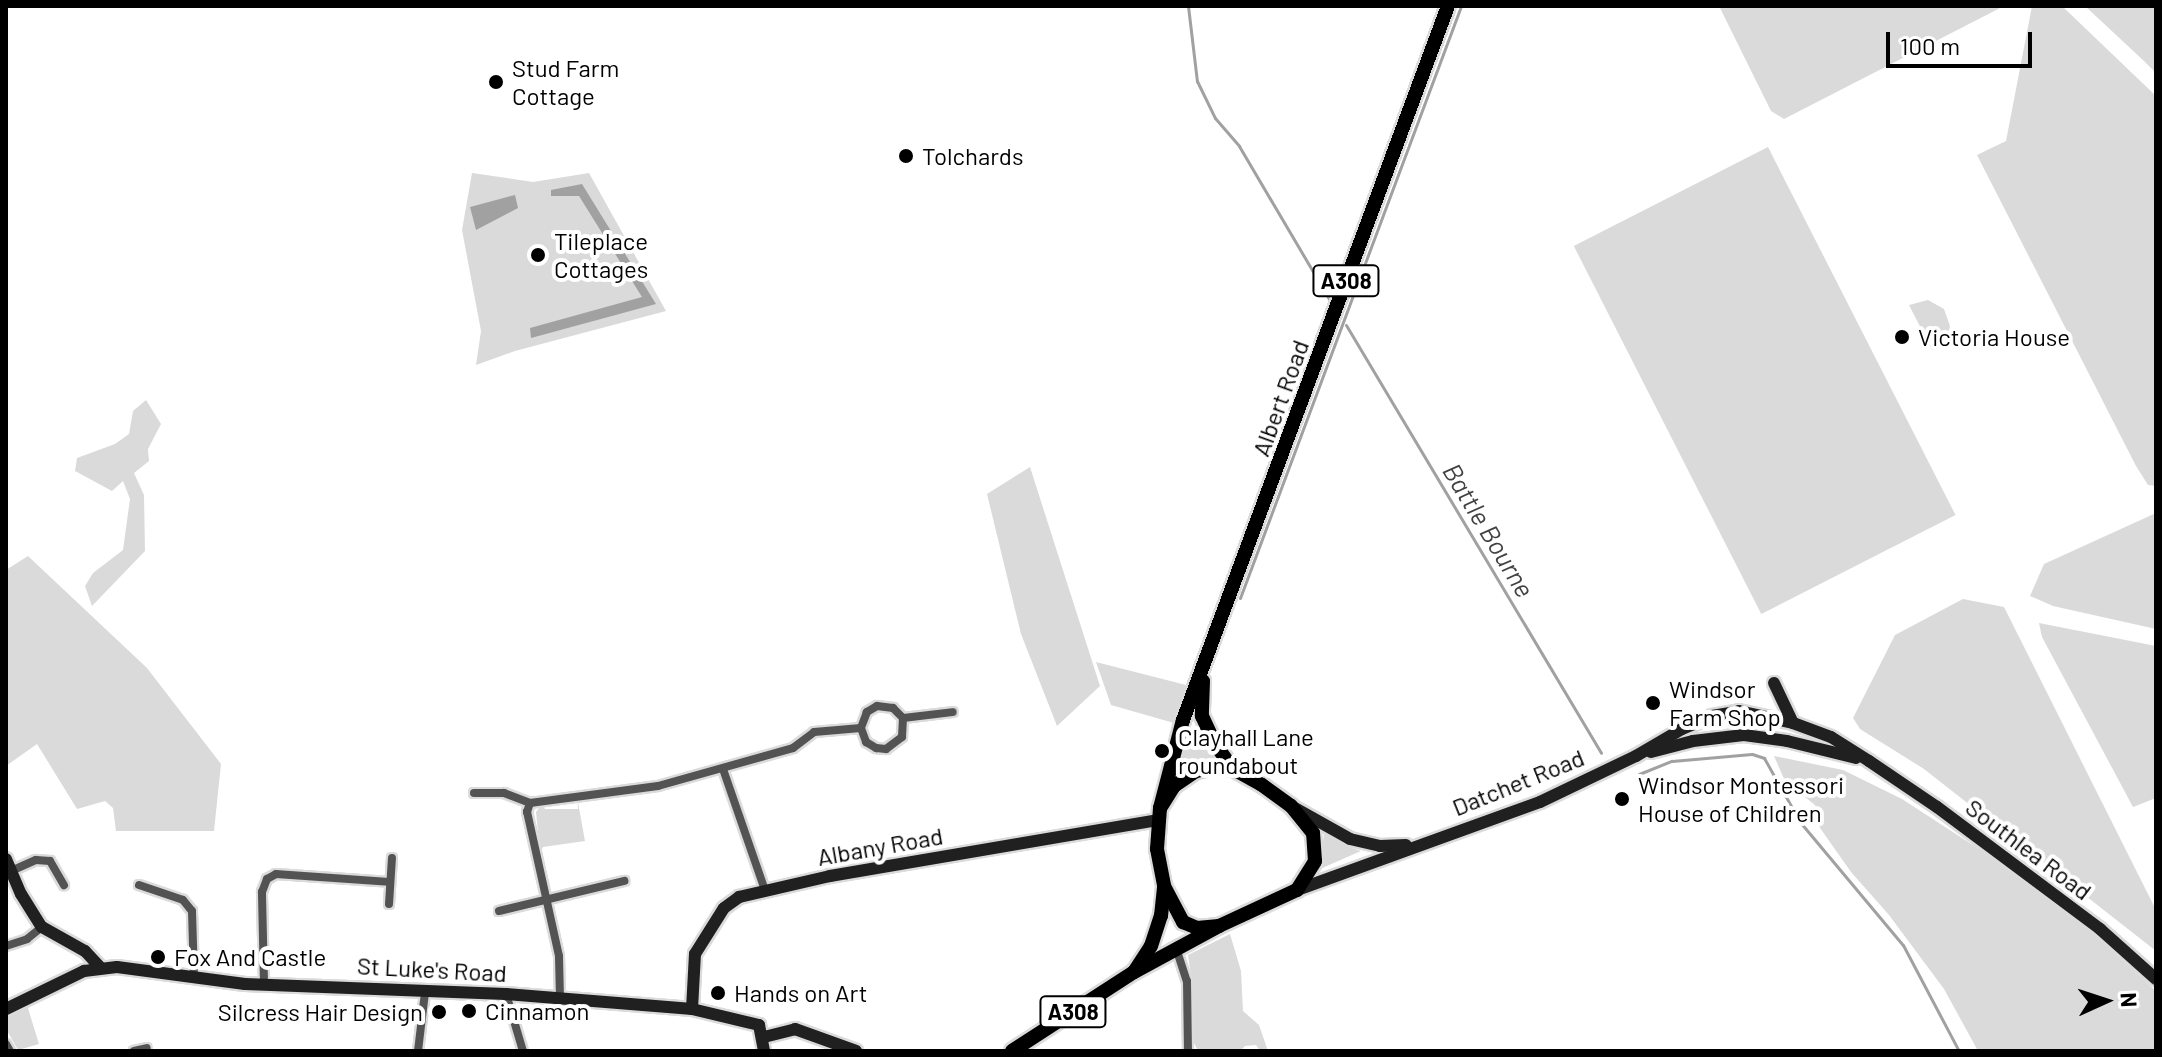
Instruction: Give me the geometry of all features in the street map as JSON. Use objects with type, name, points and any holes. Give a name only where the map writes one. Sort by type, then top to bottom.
[{"type":"main road","name":"Albert Road","points":[[1158,814],[1183,720],[1448,6]]},
{"type":"main road","name":"A308","points":[[1012,1051],[1134,972],[1219,926],[1297,890],[1313,866],[1317,848],[1313,833],[1291,806],[1233,769],[1215,744],[1202,716],[1203,668]]},
{"type":"main road","points":[[1774,683],[1793,723]]},
{"type":"main road","points":[[1739,711],[1744,735]]},
{"type":"main road","name":"Southlea Road","points":[[1636,756],[1712,716],[1739,711],[1793,723],[1831,737],[1937,807],[2100,929],[2156,979]]},
{"type":"main road","name":"Southlea Road","points":[[1636,756],[1693,741],[1744,735],[1787,741],[1869,761]]},
{"type":"main road","name":"Datchet Road","points":[[1297,890],[1540,802],[1636,756]]},
{"type":"main road","points":[[1158,814],[1184,777],[1220,766],[1233,769]]},
{"type":"main road","name":"Datchet Road","points":[[1291,806],[1366,844],[1415,845]]},
{"type":"main road","name":"A308","points":[[1134,972],[1151,946],[1161,916],[1164,886],[1157,849],[1158,814]]},
{"type":"main road","name":"Albany Road","points":[[692,1009],[695,954],[724,908],[739,897],[1158,814]]},
{"type":"main road","points":[[8,865],[42,927],[85,951],[101,968]]},
{"type":"main road","name":"A308","points":[[1164,886],[1183,922],[1197,928],[1219,926]]},
{"type":"main road","points":[[6,1009],[84,971],[101,968]]},
{"type":"main road","name":"St Luke's Road","points":[[101,968],[264,983],[506,994],[692,1009],[762,1031],[795,1029],[856,1051]]},
{"type":"main road","points":[[762,1031],[764,1051]]},
{"type":"street","points":[[877,706],[893,708],[903,718],[902,737],[884,749],[866,742],[861,728],[867,712],[877,706]]},
{"type":"street","points":[[903,718],[953,712]]},
{"type":"street","points":[[474,793],[504,793],[530,803],[658,786],[793,748],[814,732],[861,728]]},
{"type":"street","points":[[723,769],[765,890]]},
{"type":"street","points":[[530,803],[527,812],[559,956],[560,998]]},
{"type":"street","points":[[389,904],[392,858]]},
{"type":"street","points":[[8,865],[50,861],[64,885]]},
{"type":"street","points":[[264,983],[262,892],[267,879],[276,874],[389,882]]},
{"type":"street","points":[[499,911],[538,902],[546,897],[624,881]]},
{"type":"street","points":[[139,885],[183,900],[192,911],[194,977]]},
{"type":"street","points":[[6,946],[27,939],[42,927]]},
{"type":"street","points":[[1177,951],[1187,981],[1188,1051]]},
{"type":"street","points":[[418,1051],[425,992]]},
{"type":"street","points":[[506,994],[523,1051]]},
{"type":"street","points":[[6,1044],[10,1051]]},
{"type":"street","points":[[134,1051],[147,1048]]},
{"type":"shaded area","points":[[1719,6],[2004,6],[1784,119],[1771,111]]},
{"type":"shaded area","points":[[2032,6],[2062,6],[2156,96],[2156,486],[2148,485],[2136,466],[1977,155],[2006,141]]},
{"type":"shaded area","points":[[2085,6],[2156,6],[2156,73],[2144,61]]},
{"type":"shaded area","points":[[1768,147],[1955,515],[1761,614],[1574,246]]},
{"type":"shaded area","points":[[472,173],[533,182],[589,173],[666,311],[515,351],[476,365],[481,331],[462,230]]},
{"type":"shaded area","points":[[582,184],[656,304],[531,338],[530,328],[642,297],[579,196],[551,196],[551,190]]},
{"type":"shaded area","points":[[515,195],[518,208],[476,230],[470,207]]},
{"type":"shaded area","points":[[1928,300],[1944,309],[1950,326],[1947,339],[1932,350],[1909,305]]},
{"type":"shaded area","points":[[146,400],[161,424],[148,449],[149,461],[134,473],[144,495],[145,551],[92,606],[85,586],[93,573],[123,550],[130,499],[123,481],[112,491],[75,471],[77,458],[115,444],[129,434],[133,411]]},
{"type":"shaded area","points":[[1030,467],[1100,686],[1057,726],[1021,634],[987,494]]},
{"type":"shaded area","points":[[2156,513],[2156,629],[2053,606],[2030,596],[2044,564]]},
{"type":"shaded area","points":[[28,556],[147,668],[221,764],[214,831],[116,831],[113,808],[105,801],[77,809],[37,744],[6,766],[6,570]]},
{"type":"shaded area","points":[[1963,599],[2004,607],[2156,910],[2156,951],[1924,769],[1860,729],[1853,718],[1895,635]]},
{"type":"shaded area","points":[[2039,623],[2156,646],[2156,798],[2133,807],[2042,637]]},
{"type":"shaded area","points":[[1096,662],[1186,685],[1174,723],[1111,705]]},
{"type":"shaded area","points":[[1200,725],[1220,760],[1178,777],[1180,767],[1176,766],[1187,735],[1191,736],[1194,726]]},
{"type":"shaded area","points":[[1774,756],[1843,770],[1902,799],[1996,860],[2087,928],[2156,991],[2156,1051],[1978,1051],[1944,989],[1889,915],[1851,872],[1820,828],[1815,805],[1785,781]]},
{"type":"shaded area","points":[[577,797],[585,841],[543,847],[540,854],[536,812],[542,804],[545,809],[578,809]]},
{"type":"shaded area","points":[[1324,833],[1346,846],[1361,851],[1320,869]]},
{"type":"shaded area","points":[[1230,934],[1241,971],[1243,1011],[1259,1025],[1268,1051],[1260,1051],[1256,1045],[1245,1046],[1240,1051],[1198,1051],[1191,1037],[1193,991],[1188,955]]},
{"type":"shaded area","points":[[27,1005],[39,1044],[18,1050],[6,1029],[6,1018]]},
{"type":"waterway","name":"Battle Bourne","points":[[1188,6],[1197,81],[1215,118],[1239,146],[1331,302]]},
{"type":"waterway","points":[[1240,598],[1461,6]]},
{"type":"waterway","name":"Battle Bourne","points":[[1346,325],[1601,753]]},
{"type":"waterway","name":"Battle Bourne","points":[[1639,774],[1672,761],[1752,754],[1764,758],[1800,822],[1903,945],[1959,1051]]},
{"type":"place","name":"Stud Farm Cottage","points":[[496,82]]},
{"type":"place","name":"Tolchards","points":[[906,156]]},
{"type":"place","name":"Tileplace Cottages","points":[[538,255]]},
{"type":"place","name":"Victoria House","points":[[1902,337]]},
{"type":"place","name":"Windsor Farm Shop","points":[[1653,703]]},
{"type":"place","name":"Clayhall Lane roundabout","points":[[1162,751]]},
{"type":"place","name":"Windsor Montessori House of Children","points":[[1622,799]]},
{"type":"place","name":"Fox And Castle","points":[[158,957]]},
{"type":"place","name":"Hands on Art","points":[[718,993]]},
{"type":"place","name":"Cinnamon","points":[[469,1011]]},
{"type":"place","name":"Silcress Hair Design","points":[[439,1012]]}]
